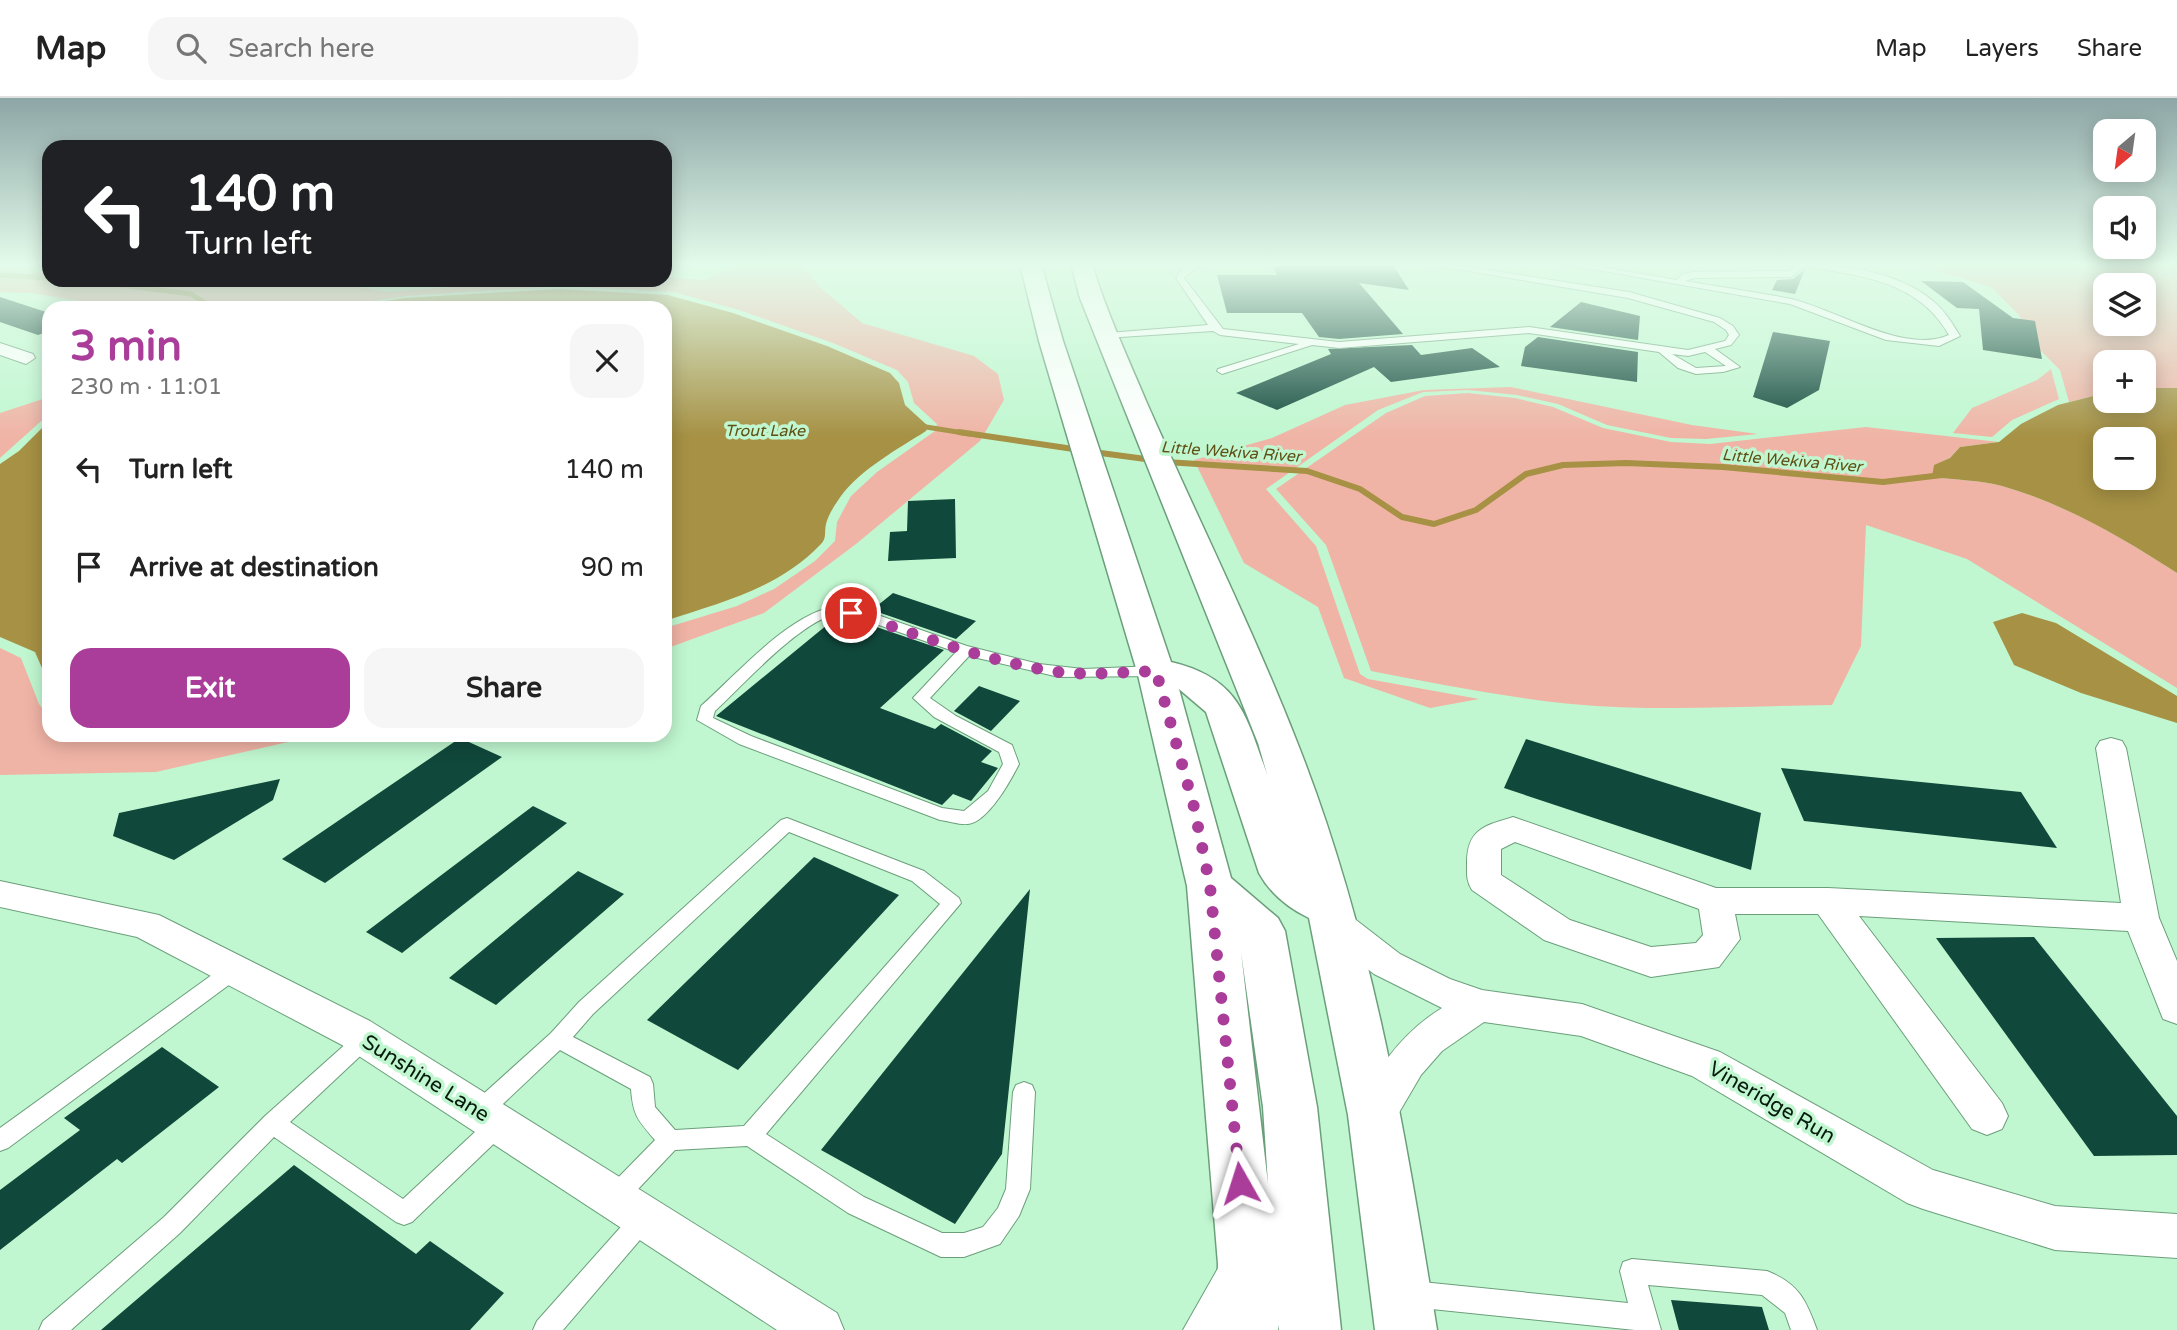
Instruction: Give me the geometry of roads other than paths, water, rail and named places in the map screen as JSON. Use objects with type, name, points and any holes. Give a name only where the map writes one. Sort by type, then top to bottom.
[{"type":"main road","points":[[1043,321],[1079,425],[1156,671],[1194,807],[1210,886],[1248,1264],[1247,1330]]},
{"type":"main road","points":[[1093,321],[1096,335],[1149,439],[1278,743],[1332,915],[1375,1115],[1405,1311]]},
{"type":"main road","points":[[1156,671],[1186,676],[1211,690],[1226,710],[1281,873],[1332,915]]},
{"type":"main road","points":[[1210,886],[1261,932],[1290,1107],[1310,1330]]},
{"type":"street","points":[[0,349],[26,358]]},
{"type":"street","points":[[2111,748],[2141,918],[2177,1008]]},
{"type":"street","points":[[1715,901],[1722,939],[1706,957],[1651,961],[1558,930],[1484,881],[1485,844],[1513,829],[1715,901],[1828,901],[2141,918]]},
{"type":"street","name":"Sunshine Lane","points":[[0,894],[146,925],[365,1039],[820,1330]]},
{"type":"street","points":[[1828,901],[1987,1116]]},
{"type":"street","name":"Vineridge Run","points":[[1332,915],[1387,964],[1437,989],[1480,1006],[1582,1020],[1706,1064],[1923,1188],[2054,1228],[2177,1236]]},
{"type":"street","points":[[1375,1115],[1409,1055],[1443,1024],[1480,1006]]},
{"type":"street","points":[[1207,1330],[1248,1264]]},
{"type":"lane","points":[[1209,321],[1212,328]]},
{"type":"lane","points":[[1096,335],[1212,328],[1220,332],[1313,342],[1380,343],[1529,330],[1664,352],[1708,349],[1728,343],[1734,335],[1718,321]]},
{"type":"lane","points":[[1844,321],[1886,337],[1939,343],[1955,336],[1946,321]]},
{"type":"lane","points":[[1222,371],[1313,342]]},
{"type":"lane","points":[[1664,352],[1682,369],[1710,372],[1735,367],[1708,349]]},
{"type":"lane","points":[[965,651],[920,698],[934,712],[1006,748],[1011,764],[994,795],[968,818],[940,814],[745,740],[705,720],[707,709],[824,613],[851,613],[965,651],[1062,672],[1156,671]]},
{"type":"lane","points":[[273,1123],[404,1214],[586,1008],[787,824],[918,876],[952,903],[750,1136]]},
{"type":"lane","points":[[0,1141],[234,970]]},
{"type":"lane","points":[[52,1330],[172,1225],[273,1123],[365,1039]]},
{"type":"lane","points":[[558,1039],[642,1084],[645,1111],[670,1140]]},
{"type":"lane","points":[[670,1140],[750,1136],[856,1205],[942,1245],[964,1245],[990,1236],[1007,1216],[1018,1189],[1024,1092]]},
{"type":"lane","points":[[546,1330],[629,1208],[670,1140]]},
{"type":"lane","points":[[1405,1311],[1646,1324],[1632,1271],[1767,1283],[1795,1304],[1804,1330]]},
{"type":"water","name":"Trout Lake","points":[[672,321],[757,321],[827,346],[890,373],[899,383],[905,405],[928,426],[926,431],[880,460],[849,486],[828,517],[823,542],[804,559],[768,583],[672,619]]},
{"type":"water","points":[[2156,388],[2177,388],[2177,573],[2115,535],[2048,502],[1994,484],[1932,477],[1934,465],[1950,458],[1960,447],[1999,442],[2021,424],[2058,405],[2093,396],[2093,413],[2156,413]]},
{"type":"water","points":[[42,428],[42,668],[35,652],[0,637],[0,464],[19,451]]},
{"type":"water","points":[[2022,613],[2056,623],[2177,696],[2177,723],[2081,693],[2014,665],[1993,622]]},
{"type":"waterway","name":"Little Wekiva River","points":[[920,426],[970,434]]},
{"type":"waterway","name":"Little Wekiva River","points":[[959,432],[1080,450]]},
{"type":"waterway","name":"Little Wekiva River","points":[[1093,452],[1153,460]]},
{"type":"waterway","name":"Little Wekiva River","points":[[1166,462],[1307,471],[1360,489],[1402,517],[1434,524],[1476,510],[1526,474],[1563,465],[1626,463],[1723,467],[1883,482],[1942,475]]}]
